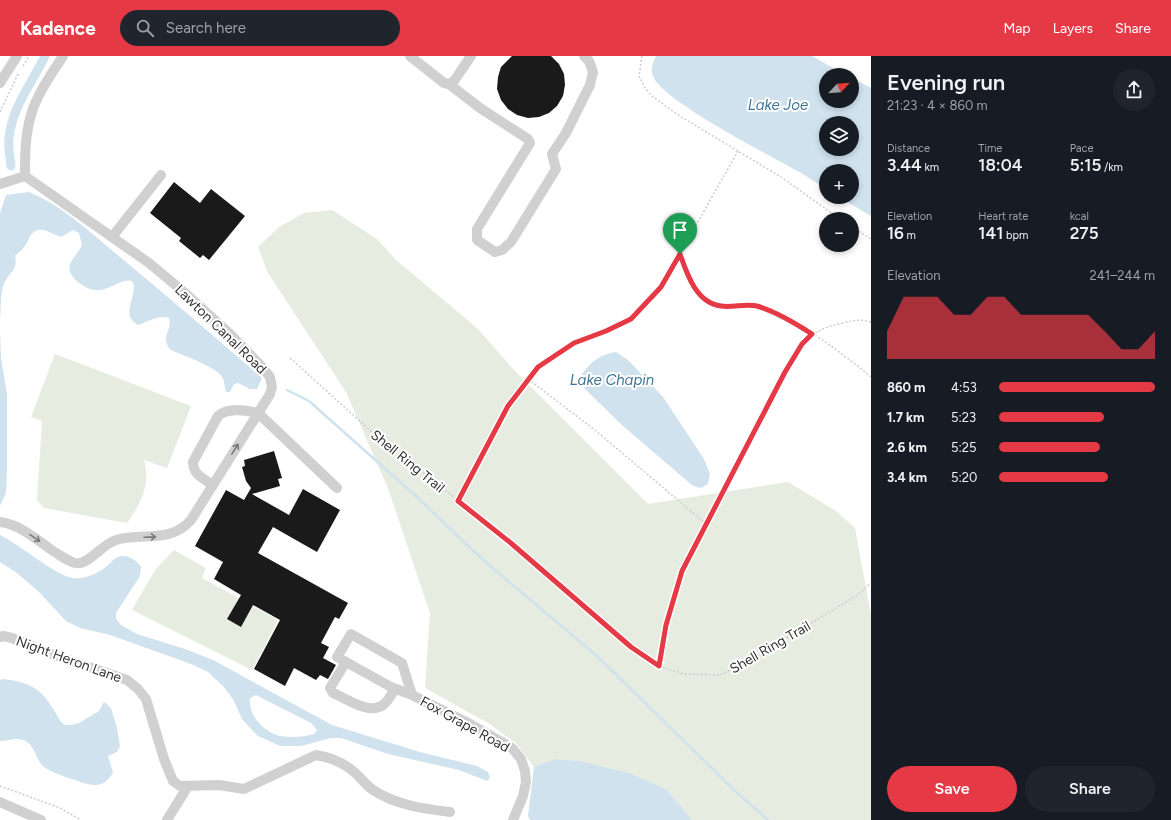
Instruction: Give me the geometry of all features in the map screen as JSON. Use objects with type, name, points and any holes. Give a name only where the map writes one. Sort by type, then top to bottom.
[{"type":"street","points":[[0,83],[17,56]]},
{"type":"street","points":[[0,184],[24,176],[27,132],[31,114],[43,87],[63,56]]},
{"type":"street","points":[[410,56],[444,83],[449,84],[480,108],[528,139],[530,143],[477,229],[477,240],[495,252],[502,250],[511,242],[556,169],[552,154],[566,133],[590,85],[593,72],[589,61],[584,56]]},
{"type":"street","points":[[449,84],[454,81],[471,56]]},
{"type":"street","points":[[112,237],[161,175]]},
{"type":"street","name":"Lawton Canal Road","points":[[0,522],[21,528],[66,559],[75,563],[82,563],[91,558],[99,549],[118,540],[160,536],[176,532],[184,528],[191,520],[270,394],[272,387],[270,377],[263,368],[232,336],[185,293],[149,263],[24,176]]},
{"type":"street","points":[[213,485],[196,473],[193,468],[193,462],[218,416],[222,412],[229,410],[247,410],[258,412],[337,488]]},
{"type":"street","points":[[395,689],[386,703],[377,709],[367,708],[333,693],[330,688],[346,662],[337,657],[351,634],[402,663],[412,695]]},
{"type":"street","name":"Night Heron Lane","points":[[0,637],[3,636],[12,638],[51,654],[127,680],[138,689],[146,699],[164,759],[173,781],[180,786],[188,786]]},
{"type":"street","name":"Fox Grape Road","points":[[346,662],[395,689],[412,695],[472,725],[512,748],[521,759],[525,771],[526,782],[523,796],[513,820]]},
{"type":"street","points":[[167,820],[188,786],[219,785],[244,789],[316,755],[328,757],[352,770],[373,790],[400,803],[450,812]]},
{"type":"street","points":[[0,802],[41,820]]},
{"type":"path","points":[[0,112],[12,84],[29,56]]},
{"type":"path","points":[[642,56],[639,76],[645,88],[652,96],[678,115],[781,177],[830,212]]},
{"type":"path","points":[[458,501],[508,406],[538,367],[574,343],[606,331],[631,319],[661,287],[738,151]]},
{"type":"path","points":[[859,231],[871,239]]},
{"type":"path","points":[[680,254],[693,286],[705,300],[720,306],[756,306],[794,322],[849,359],[871,376]]},
{"type":"path","points":[[659,666],[666,625],[682,571],[785,372],[802,344],[812,334],[830,325],[862,319],[871,322]]},
{"type":"path","name":"Shell Ring Trail","points":[[290,358],[373,433],[512,544],[631,647],[659,666],[684,674],[720,675],[748,661],[815,621],[856,596],[871,583]]},
{"type":"path","points":[[528,379],[596,431],[706,524]]},
{"type":"path","points":[[0,786],[60,808],[81,820]]},
{"type":"shaded area","points":[[332,210],[377,239],[395,259],[478,329],[514,370],[648,504],[788,482],[836,511],[855,528],[871,615],[871,820],[692,820],[666,789],[580,761],[554,759],[534,767],[516,743],[488,723],[425,688],[430,613],[389,491],[346,392],[268,273],[258,247],[279,227],[304,213]]},
{"type":"shaded area","points":[[55,354],[191,406],[167,468],[144,460],[146,477],[143,493],[137,508],[127,523],[44,508],[37,500],[42,421],[31,417]]},
{"type":"shaded area","points":[[174,550],[206,568],[202,578],[278,620],[252,670],[132,610],[155,570]]},
{"type":"water","name":"Lake Joe","points":[[656,56],[812,56],[833,68],[819,68],[819,108],[859,108],[859,82],[871,88],[871,216],[851,204],[859,204],[859,164],[819,164],[819,185],[693,112],[660,86],[652,73]]},
{"type":"water","points":[[29,192],[54,205],[77,221],[227,347],[262,378],[257,389],[250,389],[238,383],[234,384],[230,392],[226,392],[223,379],[219,373],[207,365],[171,350],[166,341],[170,323],[169,318],[161,317],[138,325],[133,321],[129,311],[134,288],[133,282],[122,282],[103,290],[96,290],[87,288],[78,282],[73,277],[69,268],[72,260],[82,245],[79,233],[73,230],[61,237],[45,230],[38,230],[30,236],[27,243],[15,256],[16,261],[14,269],[3,287],[1,295],[0,321],[0,213],[6,195]]},
{"type":"water","points":[[0,331],[1,358],[7,394],[7,472],[6,493],[0,506]]},
{"type":"water","name":"Lake Chapin","points":[[616,352],[629,361],[663,397],[704,459],[710,474],[708,484],[701,488],[693,486],[623,426],[585,389],[581,375],[584,371],[600,357]]},
{"type":"water","points":[[0,535],[57,572],[73,578],[82,578],[96,573],[104,569],[119,556],[127,556],[137,562],[141,567],[140,576],[116,613],[116,619],[121,625],[137,634],[185,649],[213,660],[332,725],[420,752],[477,766],[488,772],[490,778],[487,781],[459,770],[388,754],[341,738],[331,738],[301,746],[280,746],[258,736],[242,719],[233,699],[223,686],[208,672],[191,664],[110,635],[80,628],[66,621],[39,592],[17,573],[0,562]],"holes":[[[256,695],[311,723],[317,730],[314,734],[293,737],[274,734],[263,727],[254,717],[250,705],[250,698]]]},
{"type":"water","points":[[4,679],[16,681],[33,687],[45,697],[61,722],[65,725],[79,723],[99,711],[104,702],[111,708],[117,728],[120,746],[117,752],[108,756],[113,772],[109,778],[100,785],[94,785],[68,778],[44,767],[30,745],[24,740],[17,739],[0,741],[0,680]]},
{"type":"water","points":[[554,759],[580,761],[628,773],[666,789],[692,820],[530,820],[528,816],[534,767]]},
{"type":"building","points":[[512,56],[551,56],[559,64],[564,74],[565,85],[563,96],[557,106],[549,113],[539,117],[528,118],[517,115],[508,109],[501,100],[497,89],[498,77],[501,67]]},
{"type":"building","points":[[174,182],[200,203],[211,189],[245,216],[209,260],[203,255],[200,258],[179,241],[181,238],[150,213]]},
{"type":"building","points":[[274,451],[282,478],[278,479],[280,486],[252,494],[289,515],[303,489],[340,510],[317,552],[273,527],[258,553],[348,603],[339,619],[335,617],[321,643],[329,647],[323,658],[336,665],[328,679],[320,675],[316,680],[294,668],[285,686],[254,669],[280,620],[253,605],[241,627],[227,619],[241,595],[214,579],[223,562],[195,546],[226,490],[244,500],[251,488],[246,481],[242,467],[245,466],[244,460]]},
{"type":"waterway","points":[[11,166],[9,141],[14,116],[45,56]]},
{"type":"waterway","points":[[287,390],[309,401],[418,498],[483,560],[596,655],[733,789],[768,820]]},
{"type":"route","points":[[680,254],[685,270],[693,286],[705,300],[720,306],[756,306],[794,322],[812,334],[802,344],[785,372],[682,571],[666,625],[659,666],[631,647],[512,544],[458,501],[508,406],[538,367],[574,343],[606,331],[631,319],[661,287],[680,254]]}]
